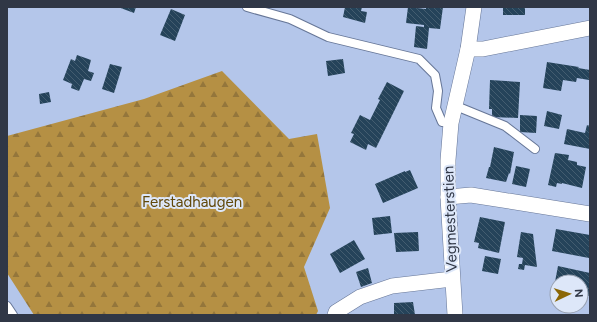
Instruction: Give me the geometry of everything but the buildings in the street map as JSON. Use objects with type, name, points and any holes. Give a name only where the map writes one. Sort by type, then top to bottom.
[{"type":"street","name":"Vegmesterstien","points":[[455,315],[448,197],[448,160],[451,123],[468,49],[474,7]]},
{"type":"street","points":[[468,49],[483,49],[590,28]]},
{"type":"street","points":[[448,197],[471,195],[590,214]]},
{"type":"street","points":[[335,315],[336,312],[360,297],[392,286],[452,279]]},
{"type":"lane","points":[[247,7],[290,19],[328,37],[420,59],[435,75],[438,91],[436,108],[442,122],[451,123]]},
{"type":"lane","points":[[456,106],[506,126],[535,149]]},
{"type":"lane","points":[[7,306],[13,315]]},
{"type":"green space","name":"Ferstadhaugen","points":[[222,71],[289,139],[317,134],[330,208],[304,267],[318,311],[316,315],[34,315],[7,273],[7,136],[144,99]]}]
